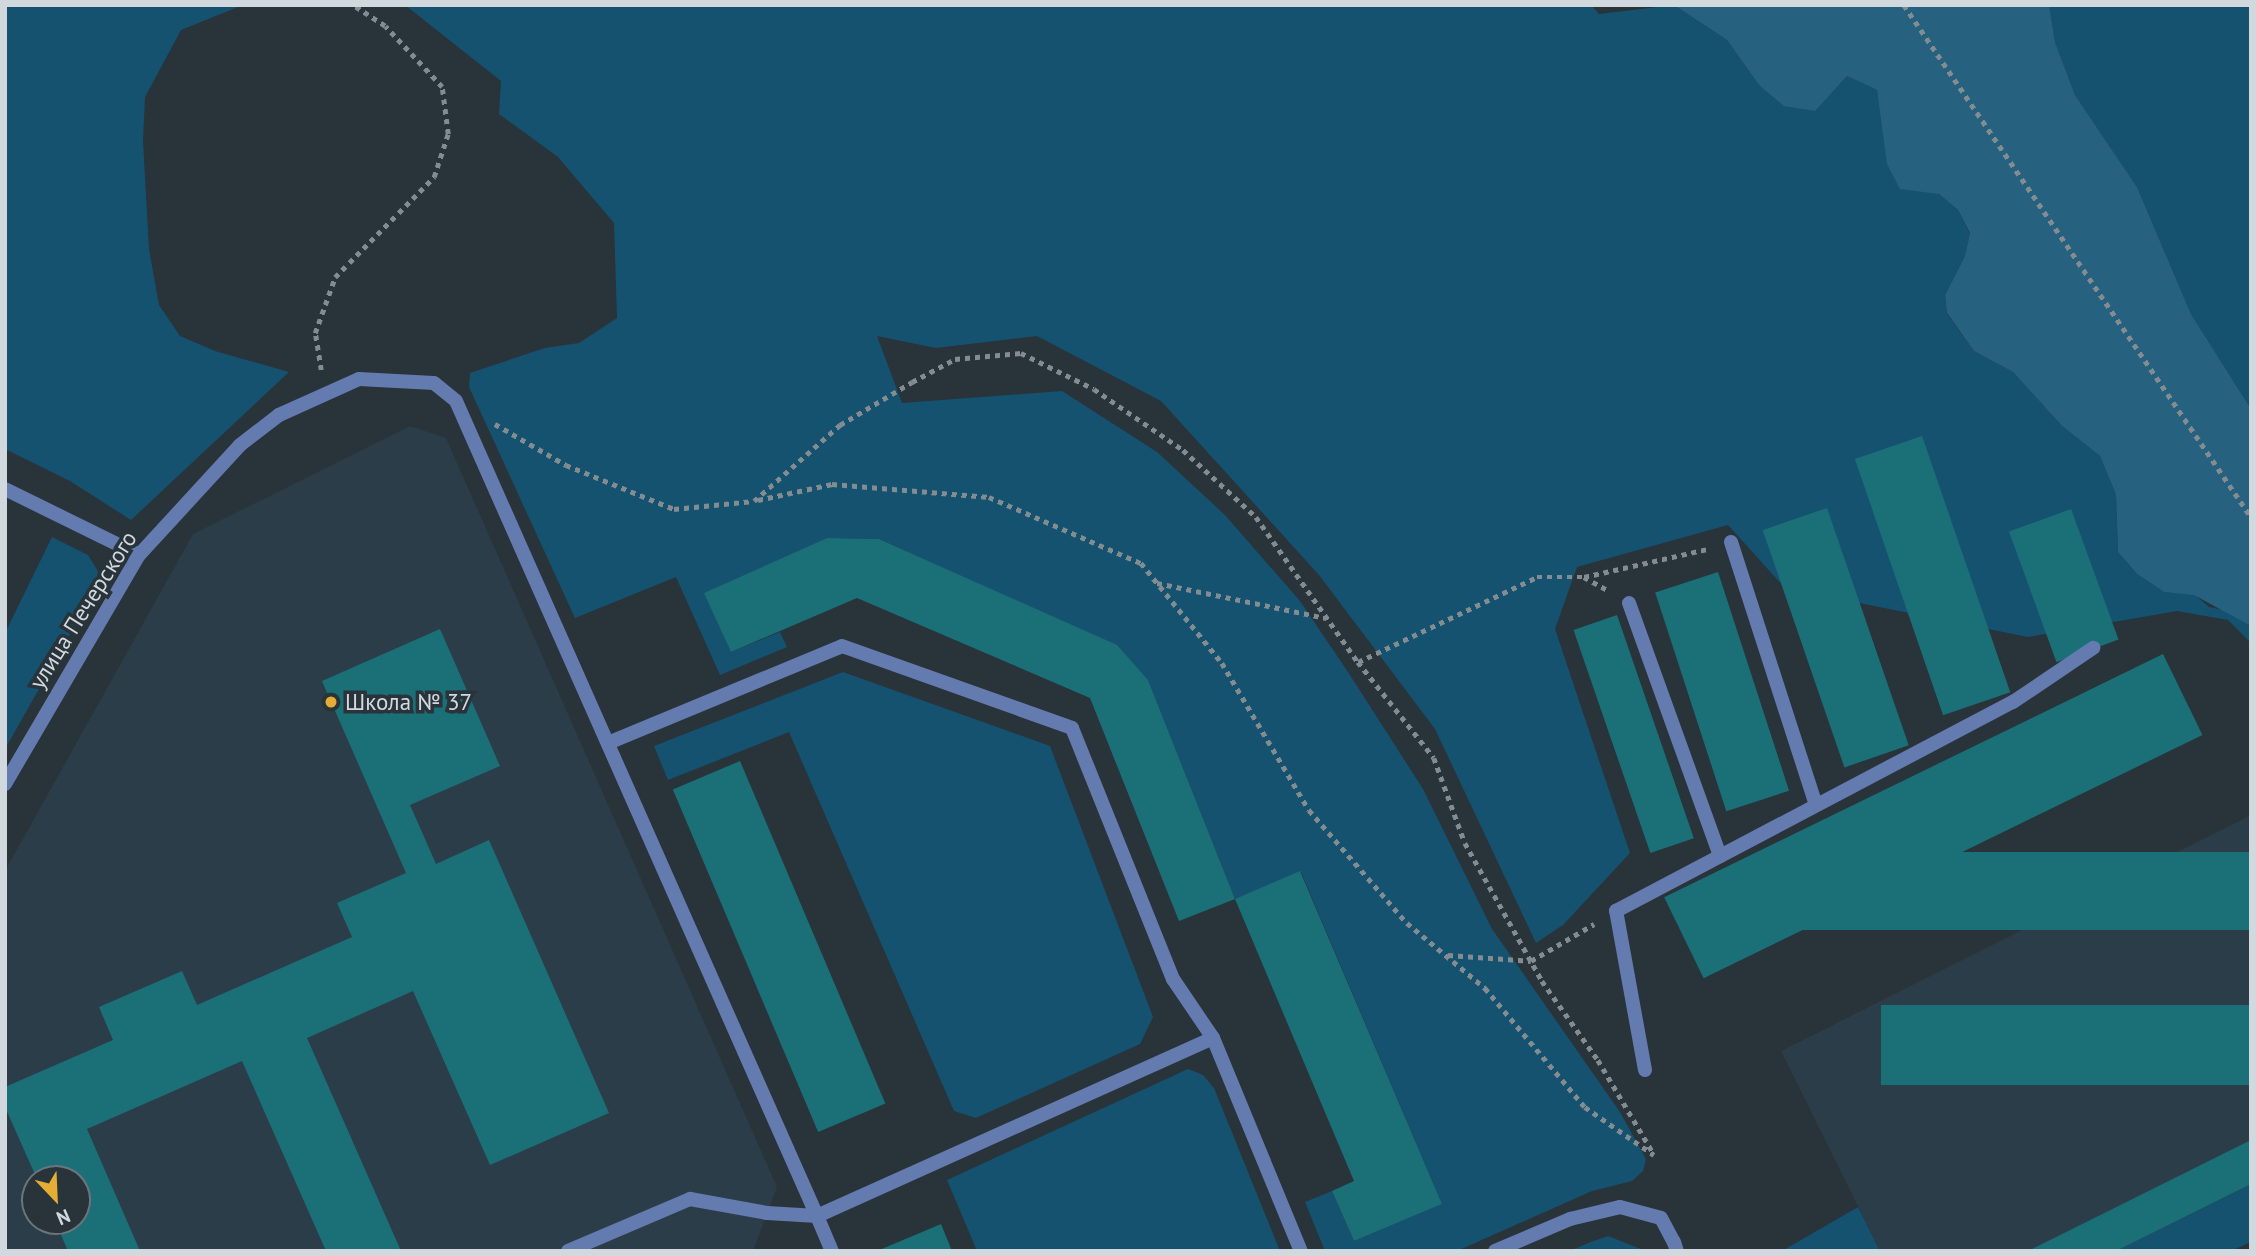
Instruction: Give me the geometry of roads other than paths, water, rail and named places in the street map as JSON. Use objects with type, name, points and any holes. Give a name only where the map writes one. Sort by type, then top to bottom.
[{"type":"lane","name":"улица Печерского","points":[[5,784],[139,555],[188,497],[240,445],[279,415],[324,391],[359,379],[397,378],[434,383],[456,401],[608,743]]},
{"type":"lane","points":[[5,489],[139,555]]},
{"type":"lane","points":[[1731,542],[1816,805]]},
{"type":"lane","points":[[1629,603],[1720,856]]},
{"type":"lane","points":[[832,1251],[608,743],[842,646],[1072,728],[1172,979],[1213,1038],[1301,1251]]},
{"type":"lane","points":[[1645,1070],[1616,911],[2013,702],[2093,648]]},
{"type":"lane","points":[[568,1251],[690,1199],[767,1213],[817,1216],[1213,1038]]},
{"type":"lane","points":[[1495,1251],[1570,1219],[1620,1207],[1661,1218],[1675,1247]]},
{"type":"place","name":"Школа № 37","points":[[331,702]]}]
